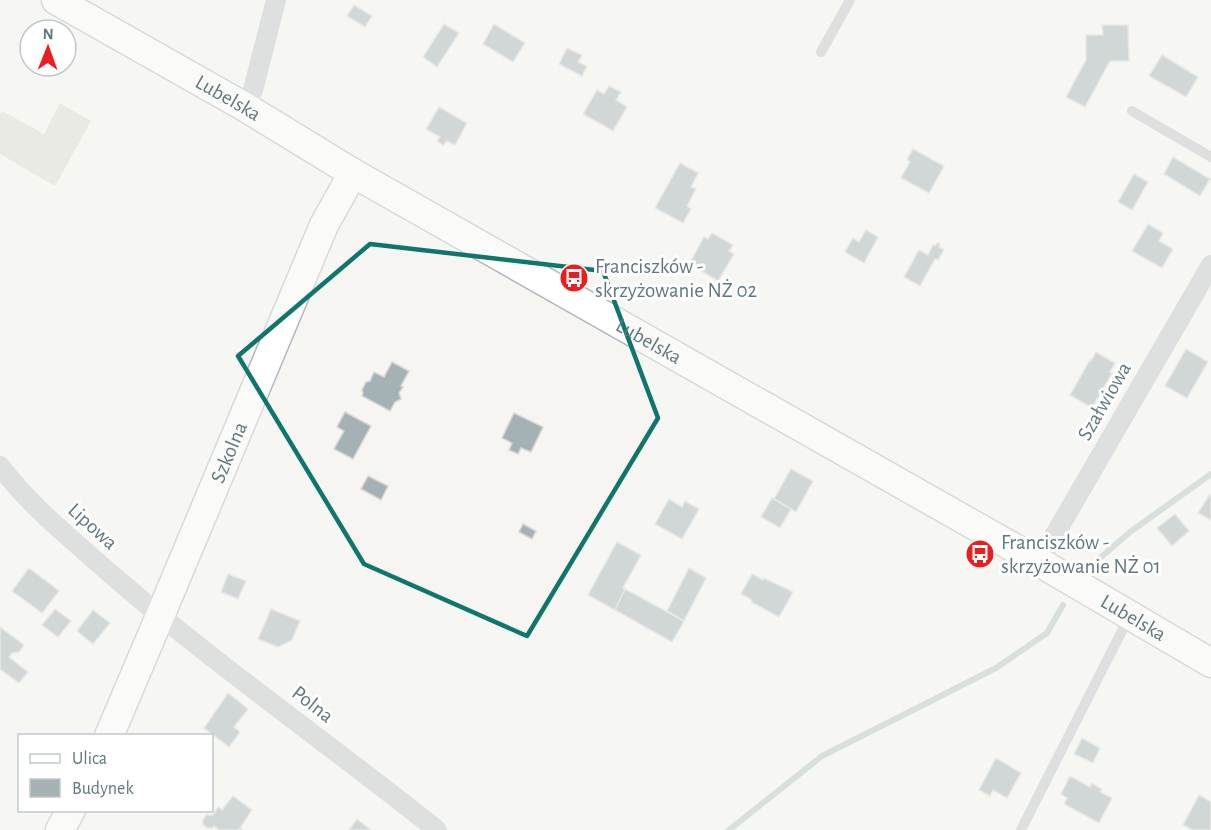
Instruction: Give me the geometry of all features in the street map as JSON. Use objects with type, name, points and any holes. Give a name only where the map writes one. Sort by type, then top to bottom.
[{"type":"main road","name":"Lubelska","points":[[56,0],[245,107],[353,173],[1039,562],[1211,663]]},
{"type":"main road","name":"Szkolna","points":[[109,734],[324,225],[353,173]]},
{"type":"main road","points":[[60,830],[70,812]]},
{"type":"street","points":[[245,107],[253,90],[276,0]]},
{"type":"street","name":"Szałwiowa","points":[[1039,562],[1211,265]]},
{"type":"street","name":"Lipowa","points":[[0,466],[15,486],[50,519],[160,616]]},
{"type":"street","name":"Polna","points":[[160,616],[430,828]]},
{"type":"lane","points":[[821,52],[850,0]]},
{"type":"lane","points":[[1132,111],[1211,157]]},
{"type":"lane","points":[[1021,830],[1130,615]]},
{"type":"highlighted area","points":[[370,244],[603,271],[658,418],[527,636],[364,564],[238,356]]},
{"type":"shaded area","points":[[60,103],[91,121],[55,186],[0,154],[0,115],[2,111],[44,134]]},
{"type":"building","points":[[354,5],[372,16],[365,27],[347,16]]},
{"type":"building","points":[[444,24],[459,33],[437,67],[423,57]]},
{"type":"building","points":[[494,24],[525,43],[513,62],[483,44]]},
{"type":"building","points":[[1102,25],[1128,25],[1129,61],[1110,61],[1085,107],[1066,97],[1086,60],[1086,35],[1103,35]]},
{"type":"building","points":[[567,48],[582,55],[578,62],[587,66],[582,76],[559,64]]},
{"type":"building","points":[[1162,55],[1198,77],[1186,97],[1149,76]]},
{"type":"building","points":[[609,86],[621,92],[616,100],[627,107],[613,131],[583,114],[597,90],[604,94]]},
{"type":"building","points":[[439,107],[467,123],[455,145],[447,141],[443,145],[437,141],[440,137],[426,129]]},
{"type":"building","points":[[913,149],[944,166],[929,193],[901,178],[910,162],[907,159]]},
{"type":"building","points":[[1173,157],[1210,179],[1200,196],[1164,174]]},
{"type":"building","points":[[680,163],[698,173],[691,187],[696,189],[687,206],[691,209],[683,223],[655,208]]},
{"type":"building","points":[[1134,174],[1148,182],[1132,210],[1118,202]]},
{"type":"building","points":[[1148,224],[1163,233],[1159,241],[1173,249],[1162,268],[1132,251]]},
{"type":"building","points":[[866,230],[878,237],[864,263],[845,252],[853,238],[859,242]]},
{"type":"building","points":[[712,233],[733,245],[729,251],[734,254],[718,281],[689,264],[704,237],[708,239]]},
{"type":"building","points":[[937,243],[944,250],[938,260],[935,259],[920,286],[904,277],[919,250],[928,255],[933,245]]},
{"type":"building","points":[[1186,349],[1208,362],[1187,398],[1165,386]]},
{"type":"building","points":[[1096,352],[1115,363],[1110,372],[1112,373],[1092,408],[1070,395]]},
{"type":"building","points":[[392,362],[409,371],[399,393],[401,399],[395,402],[390,411],[362,396],[362,390],[374,372],[384,377]]},
{"type":"building","points":[[345,412],[371,426],[353,459],[334,449],[344,431],[337,427]]},
{"type":"building","points":[[514,413],[543,427],[531,452],[521,448],[518,454],[509,450],[512,443],[502,438]]},
{"type":"building","points":[[791,469],[813,481],[796,512],[774,499]]},
{"type":"building","points":[[368,476],[388,486],[381,500],[361,489]]},
{"type":"building","points":[[1211,494],[1211,520],[1198,513]]},
{"type":"building","points":[[772,498],[791,509],[780,528],[761,517]]},
{"type":"building","points":[[669,499],[682,507],[685,501],[699,509],[682,539],[655,524]]},
{"type":"building","points":[[1175,514],[1189,531],[1172,546],[1157,528]]},
{"type":"building","points":[[523,524],[536,531],[532,539],[519,532]]},
{"type":"building","points":[[617,542],[641,555],[623,588],[625,589],[615,610],[588,595]]},
{"type":"building","points":[[29,568],[59,591],[42,613],[12,591]]},
{"type":"building","points":[[689,568],[706,578],[684,621],[667,611]]},
{"type":"building","points":[[228,574],[246,581],[238,599],[221,592]]},
{"type":"building","points":[[752,574],[793,592],[779,617],[741,594]]},
{"type":"building","points":[[625,589],[684,621],[672,642],[615,610]]},
{"type":"building","points":[[55,609],[71,621],[58,637],[42,625]]},
{"type":"building","points":[[271,609],[300,621],[292,640],[278,647],[258,639]]},
{"type":"building","points":[[93,610],[110,623],[93,644],[77,631]]},
{"type":"building","points":[[0,627],[24,645],[19,652],[12,653],[9,657],[28,672],[19,683],[0,669]]},
{"type":"building","points":[[228,693],[248,709],[234,727],[240,732],[229,747],[204,728]]},
{"type":"building","points":[[1082,738],[1100,748],[1093,763],[1074,754]]},
{"type":"building","points":[[996,758],[1021,773],[1007,798],[993,790],[990,796],[979,790]]},
{"type":"building","points":[[1070,776],[1090,787],[1091,783],[1102,789],[1100,792],[1112,798],[1099,823],[1064,804],[1067,798],[1061,794]]},
{"type":"building","points":[[1199,795],[1211,802],[1211,830],[1192,830],[1183,825]]},
{"type":"building","points":[[233,796],[252,810],[240,828],[242,830],[219,830],[214,826],[208,828],[203,825],[206,815],[213,815],[218,807],[222,810]]},
{"type":"building","points":[[357,819],[371,830],[349,830]]},
{"type":"waterway","points":[[1084,572],[1130,532],[1211,474]]},
{"type":"waterway","points":[[729,830],[822,756],[996,668],[1047,633],[1063,605]]},
{"type":"place","name":"Franciszków - skrzyżowanie NŻ 02","points":[[574,278]]},
{"type":"place","name":"Franciszków - skrzyżowanie NŻ 01","points":[[980,554]]}]
